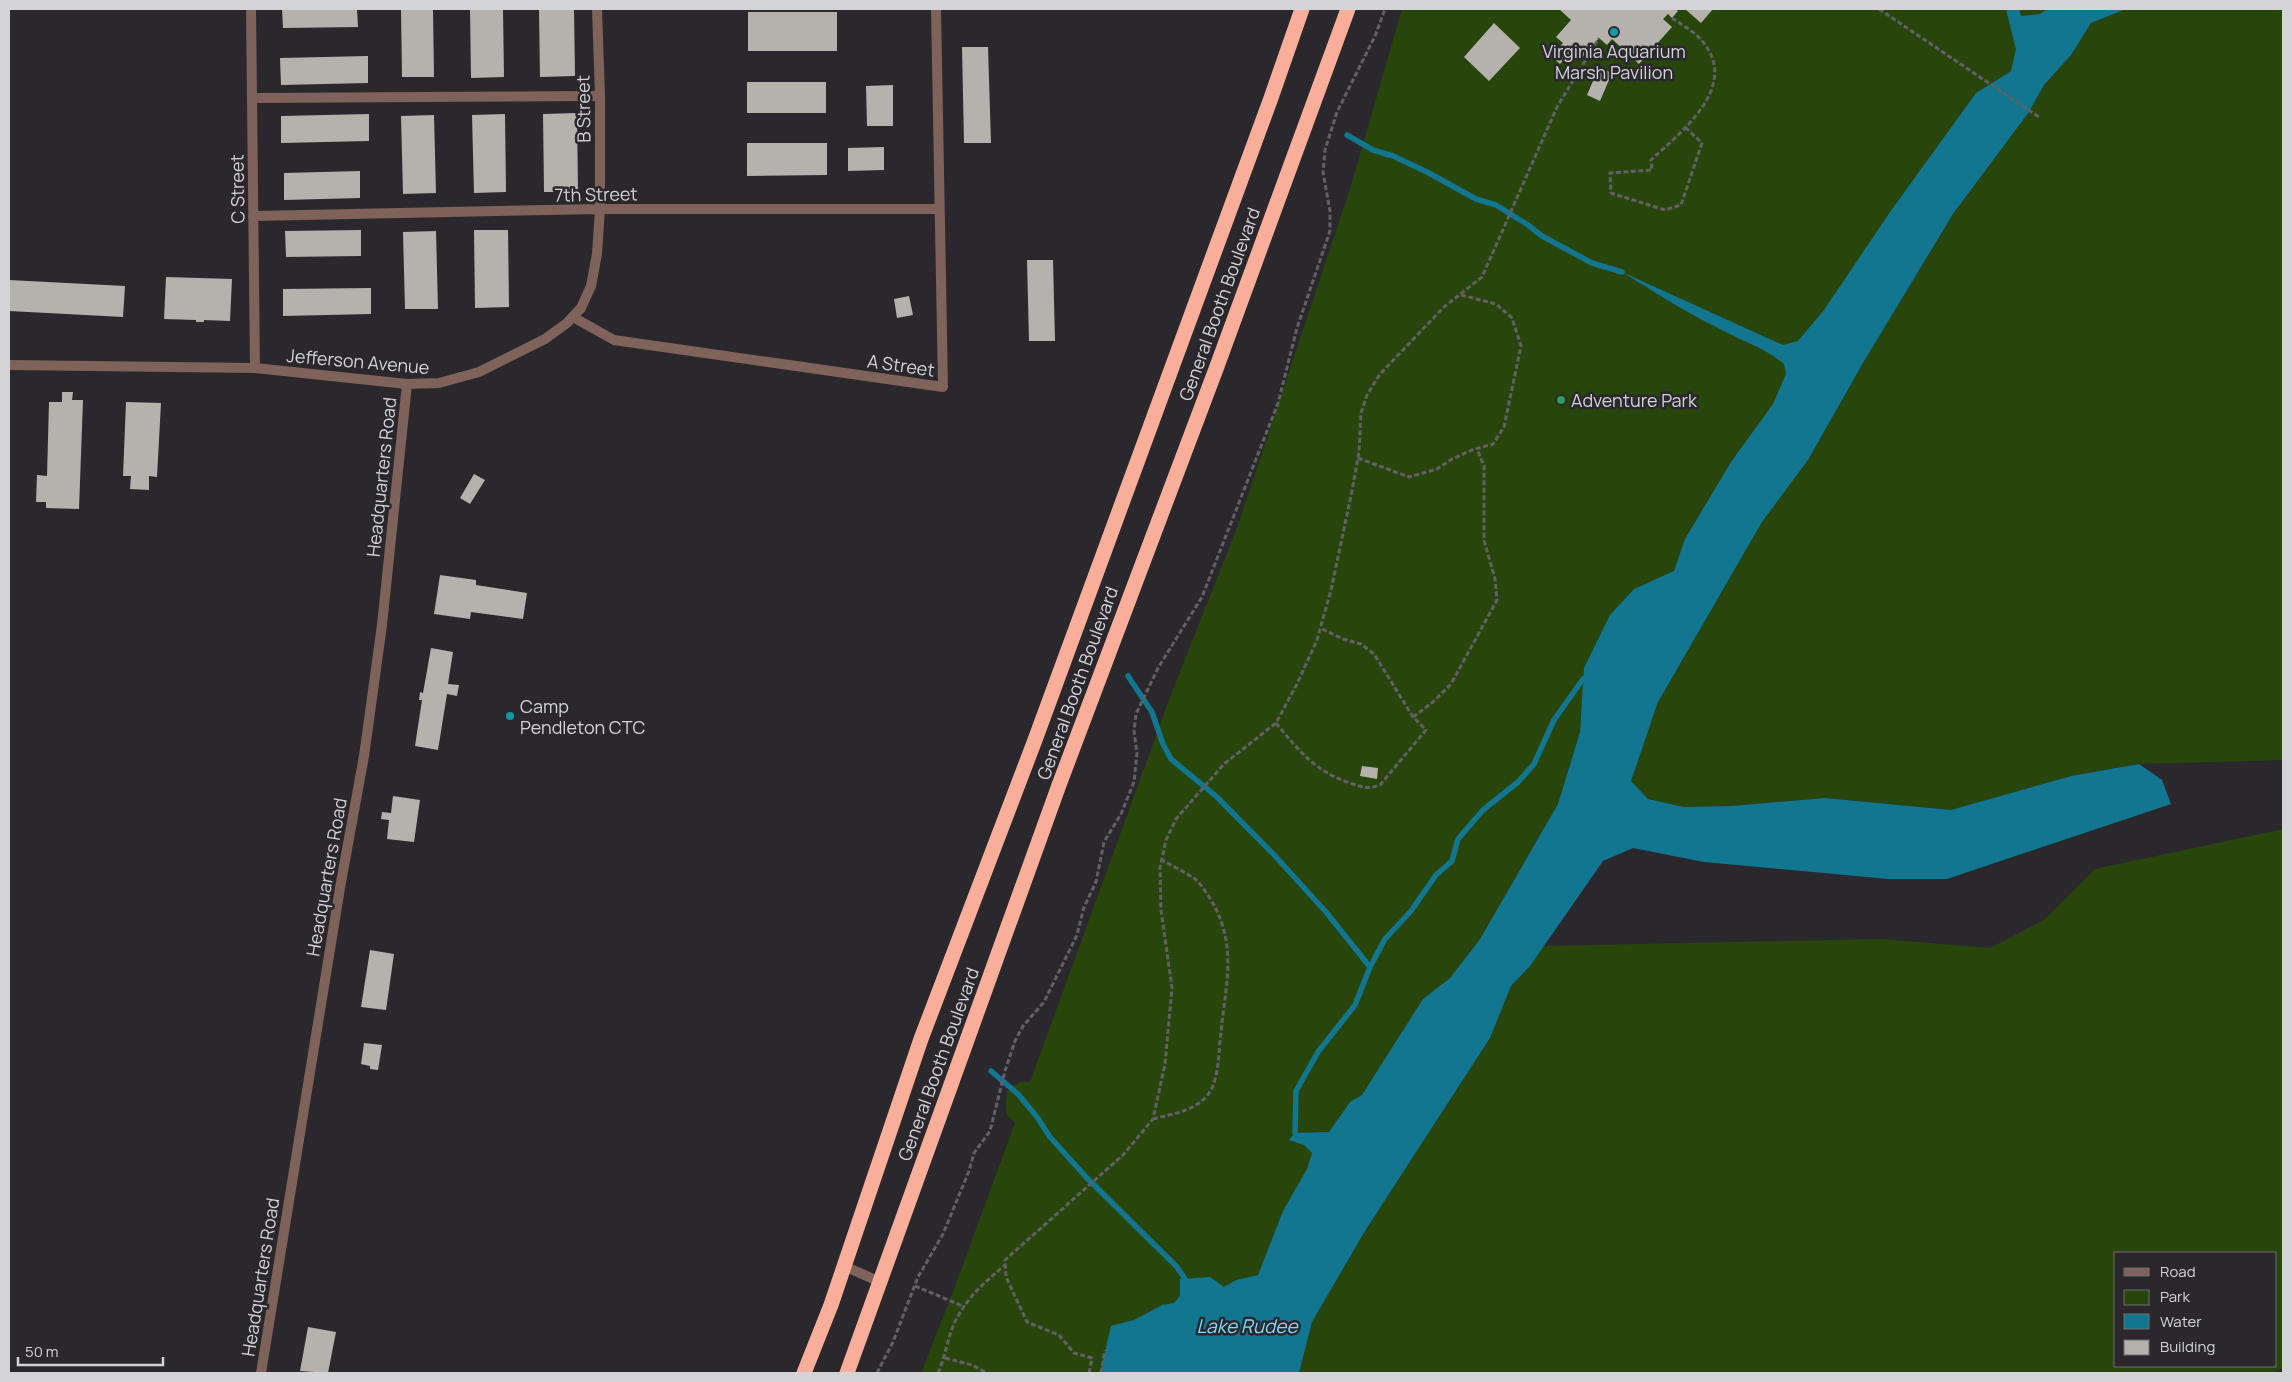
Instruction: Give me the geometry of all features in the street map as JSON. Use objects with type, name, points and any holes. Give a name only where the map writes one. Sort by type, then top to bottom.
[{"type":"highway","name":"General Booth Boulevard","points":[[804,1373],[844,1266],[921,1039],[1127,493],[1272,98],[1302,9]]},
{"type":"highway","name":"General Booth Boulevard","points":[[847,1373],[1059,786],[1216,369],[1348,9]]},
{"type":"street","name":"C Street","points":[[251,9],[255,368]]},
{"type":"street","name":"B Street","points":[[597,9],[600,96],[600,209]]},
{"type":"street","name":"A Street","points":[[573,317],[614,340],[943,387],[936,9]]},
{"type":"street","points":[[252,98],[600,96]]},
{"type":"street","name":"7th Street","points":[[253,216],[600,209],[939,209]]},
{"type":"street","name":"Jefferson Avenue","points":[[9,365],[255,368],[407,384],[439,383],[479,372],[545,339],[582,308],[591,286],[597,254],[600,209]]},
{"type":"street","name":"Headquarters Road","points":[[261,1373],[340,888],[364,756],[382,624],[407,384]]},
{"type":"street","points":[[844,1266],[880,1282]]},
{"type":"path","points":[[878,1373],[893,1342],[918,1277],[936,1248],[969,1171],[974,1153],[990,1131],[1005,1071],[1023,1026],[1044,1002],[1077,935],[1084,907],[1096,882],[1104,842],[1121,814],[1134,782],[1137,753],[1134,731],[1136,714],[1153,679],[1198,604],[1212,574],[1246,480],[1278,403],[1297,328],[1330,231],[1330,212],[1324,172],[1325,150],[1337,112],[1385,9]]},
{"type":"path","points":[[1879,9],[2040,117]]},
{"type":"path","points":[[1672,18],[1703,42],[1713,62],[1715,83],[1710,96],[1686,128],[1651,160],[1652,170],[1610,173],[1611,193],[1665,210],[1681,205],[1702,143],[1686,128]]},
{"type":"path","points":[[938,1373],[954,1325],[975,1290],[1123,1155],[1153,1119],[1164,1064],[1172,988],[1161,910],[1160,868],[1166,840],[1176,819],[1224,764],[1276,723],[1298,684],[1320,628],[1331,590],[1358,458],[1362,413],[1367,394],[1380,374],[1444,307],[1482,276],[1517,202],[1557,108],[1599,38]]},
{"type":"path","points":[[1358,458],[1409,477],[1438,469],[1452,459],[1493,444],[1504,427],[1522,346],[1512,318],[1496,304],[1460,295]]},
{"type":"path","points":[[1413,717],[1433,702],[1451,684],[1497,600],[1496,579],[1484,540],[1484,466],[1477,449]]},
{"type":"path","points":[[1276,723],[1299,751],[1319,769],[1369,789],[1380,785],[1426,730],[1413,717],[1374,654],[1361,644],[1343,639],[1320,628]]},
{"type":"path","points":[[1153,1119],[1187,1110],[1205,1098],[1212,1088],[1218,1060],[1227,993],[1229,953],[1223,923],[1211,899],[1196,880],[1162,860]]},
{"type":"path","points":[[1005,1262],[1006,1277],[1027,1322],[1059,1335],[1074,1353],[1092,1358],[1089,1373]]},
{"type":"path","points":[[915,1286],[965,1307]]},
{"type":"path","points":[[1101,1373],[1105,1350]]},
{"type":"path","points":[[944,1358],[972,1365],[987,1373]]},
{"type":"green space","points":[[1402,9],[2047,9],[2034,22],[2024,37],[2016,53],[2011,71],[1987,87],[1581,714],[1580,732],[1558,804],[1480,939],[1450,978],[1442,984],[1256,1373],[921,1373],[1015,1123],[1006,1114],[1007,1090],[1020,1082],[1030,1082],[1170,697],[1237,528],[1350,189]]},
{"type":"green space","points":[[2126,9],[2283,9],[2283,760],[2139,764],[2071,776],[1952,810],[1825,798],[1731,806],[1684,807],[1648,799],[1631,781],[1658,702],[1762,522],[1808,460],[1863,363],[1953,214],[2029,112],[2044,85],[2071,55],[2091,23]]},
{"type":"green space","points":[[2283,829],[2283,1368],[2270,1373],[1299,1373],[1312,1322],[1365,1231],[1490,1038],[1511,986],[1530,966],[1543,946],[1881,939],[1990,948],[2044,920],[2095,869]]},
{"type":"water","name":"Lake Rudee","points":[[2006,9],[2019,9],[2021,16],[2040,14],[2047,9],[2126,9],[2091,23],[2071,55],[2044,85],[2029,112],[1953,214],[1863,363],[1808,460],[1762,522],[1658,702],[1631,781],[1648,799],[1684,807],[1731,806],[1825,798],[1951,810],[2071,776],[2139,764],[2162,780],[2171,804],[1947,879],[1888,879],[1704,862],[1633,848],[1603,861],[1530,966],[1511,986],[1490,1038],[1365,1231],[1312,1322],[1299,1373],[1100,1373],[1111,1326],[1134,1320],[1162,1305],[1174,1303],[1180,1296],[1180,1279],[1210,1277],[1224,1287],[1236,1280],[1258,1275],[1283,1211],[1307,1169],[1312,1153],[1304,1145],[1289,1140],[1295,1133],[1329,1132],[1350,1102],[1362,1095],[1423,999],[1450,978],[1480,939],[1558,804],[1580,732],[1584,668],[1610,615],[1634,589],[1674,571],[1685,539],[1731,462],[1773,404],[1786,374],[1784,364],[1760,348],[1725,332],[1668,301],[1622,272],[1783,345],[1798,341],[1824,310],[1890,212],[1976,93],[2011,71],[2016,49]]},
{"type":"building","points":[[282,9],[357,9],[358,27],[283,28]]},
{"type":"building","points":[[401,9],[433,9],[434,77],[402,77]]},
{"type":"building","points":[[470,9],[503,9],[504,77],[471,78]]},
{"type":"building","points":[[539,9],[574,9],[575,76],[540,77]]},
{"type":"building","name":"Virginia Aquarium Marsh Pavilion","points":[[1559,9],[1675,9],[1678,11],[1672,18],[1668,14],[1663,19],[1672,27],[1639,64],[1612,39],[1607,45],[1599,38],[1581,59],[1572,50],[1560,64],[1551,56],[1563,43],[1556,37],[1571,20]]},
{"type":"building","name":"Virginia Aquarium Marsh Pavilion","points":[[1685,9],[1713,9],[1701,23]]},
{"type":"building","points":[[748,12],[837,12],[837,51],[748,51]]},
{"type":"building","points":[[1494,23],[1520,48],[1489,81],[1464,57]]},
{"type":"building","points":[[962,47],[988,47],[991,143],[964,143]]},
{"type":"building","points":[[368,56],[368,83],[281,85],[280,58]]},
{"type":"building","points":[[1599,67],[1612,73],[1600,101],[1587,95]]},
{"type":"building","points":[[747,82],[826,82],[826,113],[747,113]]},
{"type":"building","points":[[893,85],[893,126],[867,126],[866,86]]},
{"type":"building","points":[[577,113],[578,192],[544,192],[543,114]]},
{"type":"building","points":[[369,114],[369,141],[281,143],[281,116]]},
{"type":"building","points":[[505,114],[506,192],[474,193],[472,115]]},
{"type":"building","points":[[434,115],[436,193],[403,194],[401,116]]},
{"type":"building","points":[[747,143],[827,143],[827,175],[747,176]]},
{"type":"building","points":[[884,147],[884,170],[848,171],[848,148]]},
{"type":"building","points":[[360,171],[360,198],[284,200],[284,173]]},
{"type":"building","points":[[361,230],[361,256],[286,257],[285,231]]},
{"type":"building","points":[[474,230],[508,230],[509,307],[475,308]]},
{"type":"building","points":[[436,231],[438,309],[405,309],[403,232]]},
{"type":"building","points":[[1027,260],[1053,260],[1055,341],[1029,341]]},
{"type":"building","points":[[166,277],[232,279],[230,321],[204,320],[204,322],[196,322],[196,320],[164,319]]},
{"type":"building","points":[[9,280],[125,286],[123,317],[9,311]]},
{"type":"building","points":[[371,288],[371,314],[283,316],[283,289]]},
{"type":"building","points":[[909,296],[913,315],[897,318],[894,299]]},
{"type":"building","points":[[62,392],[73,392],[72,400],[83,400],[79,509],[46,508],[46,502],[36,502],[37,475],[47,476],[49,402],[62,402]]},
{"type":"building","points":[[126,402],[161,403],[157,477],[149,476],[149,490],[130,489],[131,476],[123,476]]},
{"type":"building","points":[[474,474],[485,480],[470,504],[460,498]]},
{"type":"building","points":[[440,575],[476,580],[476,585],[527,593],[523,619],[471,612],[470,619],[434,614]]},
{"type":"building","points":[[431,648],[453,652],[448,684],[459,685],[457,696],[447,694],[438,750],[415,746],[422,700],[419,700],[420,692],[423,693]]},
{"type":"building","points":[[1362,766],[1378,768],[1377,779],[1360,776]]},
{"type":"building","points":[[393,796],[420,800],[414,842],[387,839],[389,820],[381,819],[382,812],[391,813]]},
{"type":"building","points":[[370,950],[394,954],[386,1010],[361,1007]]},
{"type":"building","points":[[364,1043],[382,1045],[378,1070],[370,1069],[370,1066],[361,1064]]},
{"type":"building","points":[[308,1327],[336,1332],[328,1373],[300,1371]]},
{"type":"waterway","points":[[1347,135],[1373,150],[1393,156],[1427,172],[1476,199],[1496,205],[1542,236],[1592,263],[1622,272]]},
{"type":"waterway","points":[[1128,676],[1152,712],[1163,744],[1171,759],[1217,797],[1276,857],[1326,912],[1370,967],[1355,1005],[1318,1052],[1296,1091],[1295,1133]]},
{"type":"waterway","points":[[1370,967],[1385,939],[1411,911],[1436,875],[1452,861],[1458,839],[1483,810],[1518,782],[1534,764],[1554,720],[1583,679]]},
{"type":"waterway","points":[[991,1071],[1018,1094],[1037,1117],[1050,1137],[1086,1177],[1177,1267],[1185,1279]]},
{"type":"place","name":"Virginia Aquarium Marsh Pavilion","points":[[1614,32]]},
{"type":"place","name":"Adventure Park","points":[[1561,400]]},
{"type":"place","name":"Camp Pendleton CTC","points":[[510,716]]}]
